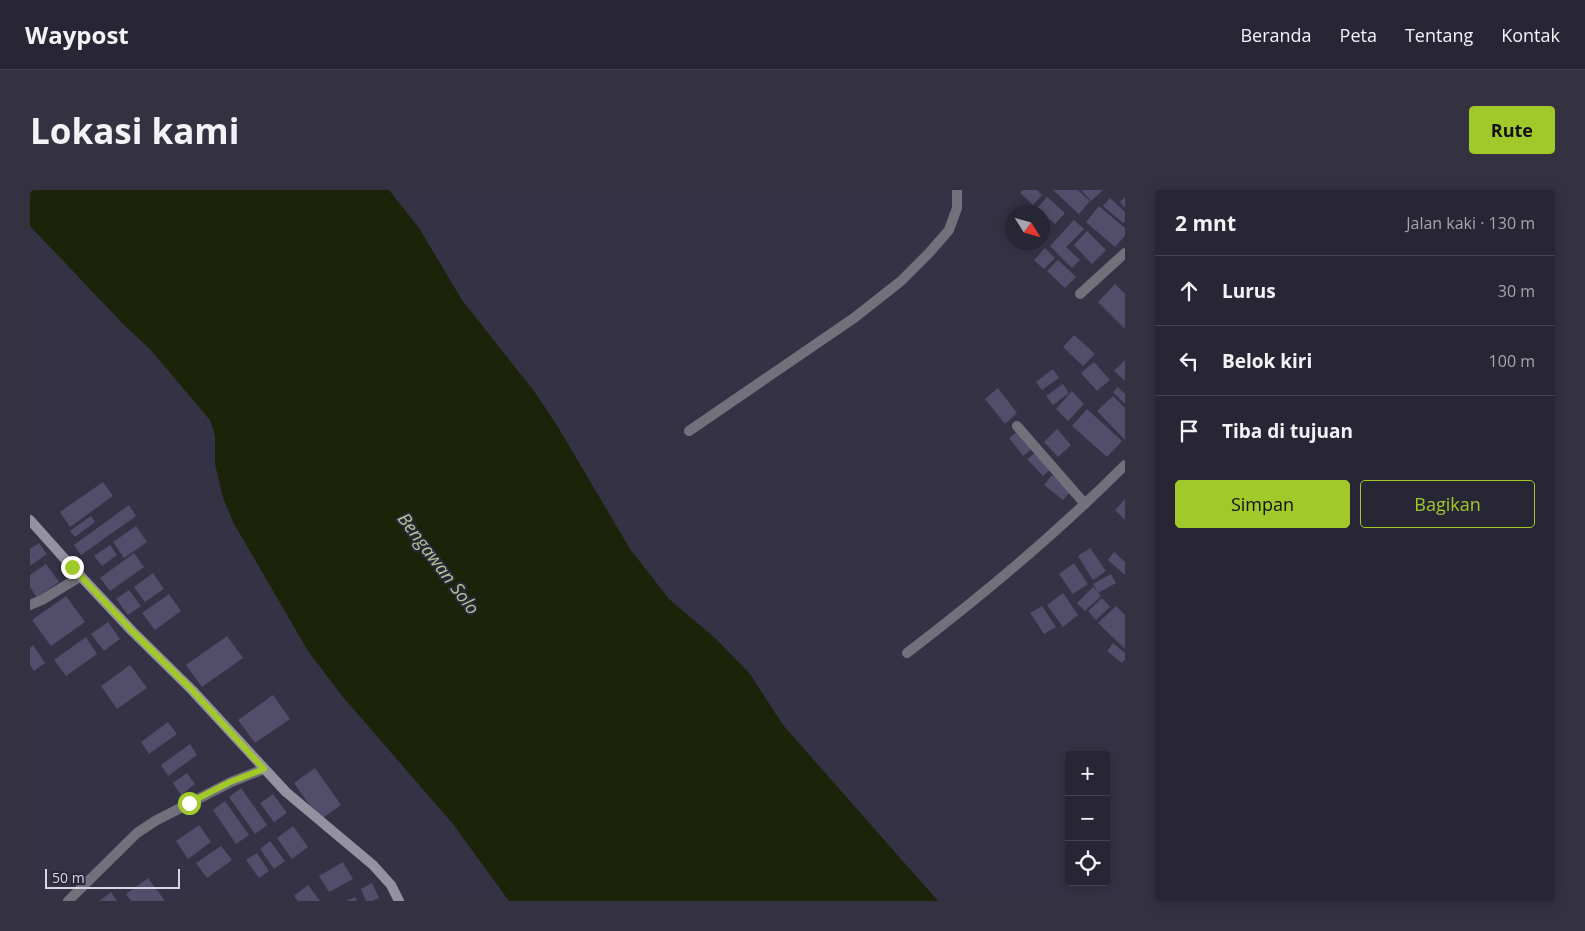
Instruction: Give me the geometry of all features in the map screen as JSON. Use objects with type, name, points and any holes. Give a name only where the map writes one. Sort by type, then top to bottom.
[{"type":"street","points":[[689,431],[854,318],[901,281],[930,253],[949,230],[957,208],[957,190]]},
{"type":"street","points":[[1080,294],[1125,253]]},
{"type":"street","points":[[1017,426],[1085,504]]},
{"type":"street","points":[[907,653],[991,587],[1049,538],[1125,465]]},
{"type":"street","points":[[30,520],[132,631],[192,690],[286,792],[373,866],[391,885],[400,901]]},
{"type":"street","points":[[30,606],[81,576]]},
{"type":"street","points":[[68,901],[138,833],[155,821],[230,782],[264,769]]},
{"type":"water","name":"Bengawan Solo","points":[[30,190],[389,190],[419,228],[462,300],[534,391],[558,427],[630,549],[669,599],[715,638],[750,674],[783,725],[938,901],[509,901],[453,824],[343,697],[308,651],[233,522],[223,498],[215,464],[215,435],[210,420],[149,348],[125,326],[30,226]]},
{"type":"building","points":[[1023,190],[1037,190],[1042,195],[1033,205],[1020,193]]},
{"type":"building","points":[[1053,190],[1078,190],[1090,201],[1079,214]]},
{"type":"building","points":[[1083,190],[1103,190],[1091,201]]},
{"type":"building","points":[[1047,197],[1065,213],[1055,224],[1050,220],[1050,205],[1040,205]]},
{"type":"building","points":[[1125,197],[1125,208],[1120,202]]},
{"type":"building","points":[[1110,198],[1125,212],[1125,221],[1123,223],[1103,206]]},
{"type":"building","points":[[1099,206],[1125,228],[1125,236],[1115,247],[1086,222]]},
{"type":"building","points":[[1074,220],[1084,229],[1066,247],[1080,260],[1072,268],[1050,246]]},
{"type":"building","points":[[1087,231],[1106,250],[1092,264],[1074,245]]},
{"type":"building","points":[[1043,250],[1047,250],[1055,258],[1044,269],[1034,260]]},
{"type":"building","points":[[1058,260],[1076,277],[1065,288],[1047,271]]},
{"type":"building","points":[[1115,284],[1125,294],[1125,329],[1098,302]]},
{"type":"building","points":[[1074,335],[1095,354],[1083,366],[1063,347]]},
{"type":"building","points":[[1125,360],[1125,381],[1114,371]]},
{"type":"building","points":[[1094,362],[1110,380],[1097,391],[1081,373]]},
{"type":"building","points":[[1053,369],[1059,378],[1042,390],[1036,382]]},
{"type":"building","points":[[1063,384],[1069,393],[1053,405],[1046,396]]},
{"type":"building","points":[[1118,387],[1125,394],[1125,404],[1113,392]]},
{"type":"building","points":[[998,388],[1017,413],[1005,424],[985,399]]},
{"type":"building","points":[[1072,391],[1084,404],[1068,421],[1056,409]]},
{"type":"building","points":[[1113,396],[1125,408],[1125,440],[1097,411]]},
{"type":"building","points":[[1087,409],[1122,441],[1107,457],[1072,426]]},
{"type":"building","points":[[1057,429],[1071,445],[1058,457],[1044,442]]},
{"type":"building","points":[[1018,431],[1032,449],[1023,456],[1009,438]]},
{"type":"building","points":[[1036,452],[1051,469],[1043,476],[1027,459]]},
{"type":"building","points":[[1052,475],[1071,491],[1063,500],[1044,485]]},
{"type":"building","points":[[103,482],[113,496],[70,527],[60,512]]},
{"type":"building","points":[[1125,499],[1125,520],[1115,510]]},
{"type":"building","points":[[129,505],[136,516],[81,555],[74,545]]},
{"type":"building","points":[[91,516],[95,522],[75,537],[70,531]]},
{"type":"building","points":[[136,526],[147,542],[124,558],[113,542]]},
{"type":"building","points":[[39,543],[47,554],[30,566],[30,549]]},
{"type":"building","points":[[110,545],[117,555],[102,566],[94,556]]},
{"type":"building","points":[[1090,548],[1106,571],[1093,580],[1078,556]]},
{"type":"building","points":[[1114,552],[1125,562],[1125,575],[1108,560]]},
{"type":"building","points":[[134,553],[144,567],[110,591],[100,578]]},
{"type":"building","points":[[1074,563],[1088,584],[1073,594],[1059,574]]},
{"type":"building","points":[[46,564],[59,582],[37,598],[30,587],[30,575]]},
{"type":"building","points":[[153,573],[164,589],[145,602],[134,587]]},
{"type":"building","points":[[1111,574],[1116,583],[1098,593],[1093,584]]},
{"type":"building","points":[[1093,587],[1101,596],[1085,611],[1077,603]]},
{"type":"building","points":[[129,590],[141,606],[128,615],[116,599]]},
{"type":"building","points":[[1063,593],[1078,615],[1063,627],[1047,605]]},
{"type":"building","points":[[169,594],[181,611],[155,630],[142,613]]},
{"type":"building","points":[[66,596],[85,622],[51,646],[32,620]]},
{"type":"building","points":[[1102,598],[1110,607],[1096,620],[1088,611]]},
{"type":"building","points":[[1042,606],[1056,627],[1044,634],[1030,613]]},
{"type":"building","points":[[1116,606],[1125,615],[1125,649],[1098,623]]},
{"type":"building","points":[[108,622],[120,639],[104,651],[91,634]]},
{"type":"building","points":[[227,636],[243,658],[202,687],[186,665]]},
{"type":"building","points":[[86,637],[97,654],[66,676],[54,660]]},
{"type":"building","points":[[1113,643],[1125,653],[1125,659],[1122,663],[1107,651]]},
{"type":"building","points":[[33,645],[45,663],[34,671],[30,665],[30,648]]},
{"type":"building","points":[[130,665],[147,688],[117,709],[101,686]]},
{"type":"building","points":[[273,695],[290,719],[255,743],[238,720]]},
{"type":"building","points":[[168,722],[177,734],[149,754],[141,742]]},
{"type":"building","points":[[190,744],[197,755],[168,776],[161,765]]},
{"type":"building","points":[[315,768],[341,805],[320,820],[294,783]]},
{"type":"building","points":[[187,773],[195,784],[181,795],[173,783]]},
{"type":"building","points":[[241,788],[267,825],[255,834],[229,797]]},
{"type":"building","points":[[273,794],[287,813],[274,822],[260,803]]},
{"type":"building","points":[[225,801],[249,835],[236,844],[213,810]]},
{"type":"building","points":[[199,825],[211,842],[188,859],[176,841]]},
{"type":"building","points":[[293,826],[308,847],[292,859],[277,838]]},
{"type":"building","points":[[270,841],[285,861],[274,869],[260,849]]},
{"type":"building","points":[[221,846],[232,860],[207,878],[196,863]]},
{"type":"building","points":[[257,853],[269,871],[259,878],[246,860]]},
{"type":"building","points":[[343,862],[353,879],[329,892],[319,876]]},
{"type":"building","points":[[148,878],[165,901],[131,901],[126,894]]},
{"type":"building","points":[[372,883],[379,898],[366,901],[361,889]]},
{"type":"building","points":[[308,885],[320,901],[298,901],[294,896]]},
{"type":"building","points":[[111,892],[117,901],[99,901]]},
{"type":"building","points":[[355,897],[357,901],[346,901]]},
{"type":"route","points":[[72,567],[132,631],[192,690],[264,769],[230,782],[189,803]]}]
